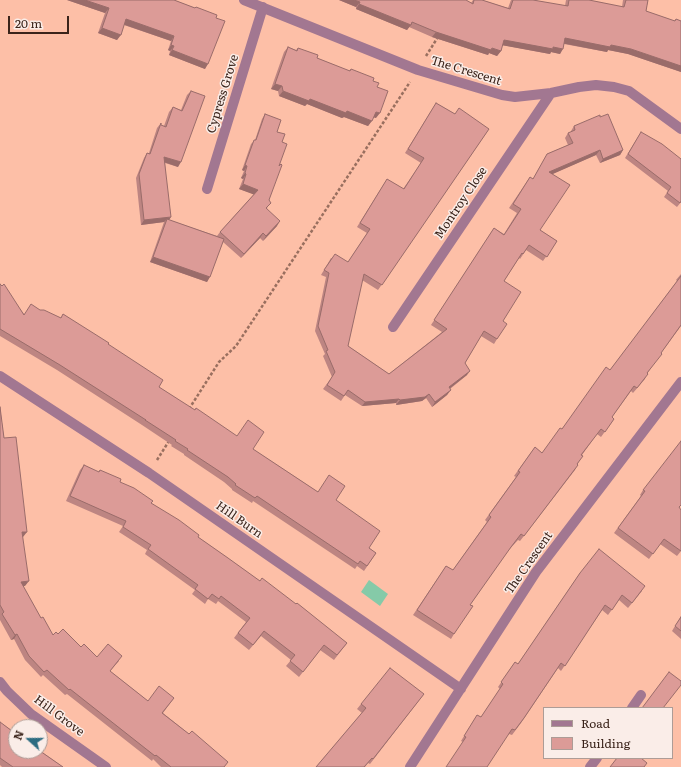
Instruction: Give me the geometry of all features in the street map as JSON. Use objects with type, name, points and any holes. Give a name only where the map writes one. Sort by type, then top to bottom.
[{"type":"street","name":"The Crescent","points":[[244,0],[418,70],[502,95],[515,97],[596,85],[614,87],[629,92],[681,129]]},
{"type":"street","name":"Cypress Grove","points":[[207,189],[263,7]]},
{"type":"street","name":"Montroy Close","points":[[394,327],[551,92]]},
{"type":"street","name":"Hill Burn","points":[[0,376],[149,473],[461,689]]},
{"type":"street","name":"The Crescent","points":[[410,767],[536,572],[681,382]]},
{"type":"street","name":"Hill Grove","points":[[0,682],[7,691],[31,714],[106,767]]},
{"type":"street","points":[[633,707],[641,695]]},
{"type":"street","points":[[590,767],[596,759]]},
{"type":"path","points":[[186,414],[219,362],[236,346],[418,70],[441,31]]},
{"type":"path","points":[[149,473],[170,440]]},
{"type":"shaded area","points":[[369,580],[388,594],[380,606],[361,592]]},
{"type":"building","points":[[85,0],[174,0],[217,15],[216,18],[225,21],[208,64],[172,50],[174,46],[171,45],[174,36],[126,19],[121,35],[102,28],[109,8]]},
{"type":"building","points":[[354,0],[466,0],[473,4],[474,0],[482,0],[510,9],[513,0],[533,0],[568,6],[569,0],[589,0],[624,7],[626,0],[648,0],[646,11],[675,21],[676,19],[681,21],[681,66],[631,49],[611,45],[610,47],[565,38],[563,49],[553,47],[553,49],[504,40],[501,51],[492,48],[491,50],[436,32],[412,22],[411,25],[359,4],[360,2]]},
{"type":"building","points":[[288,47],[297,51],[298,48],[318,55],[317,58],[350,71],[351,69],[374,78],[373,81],[379,83],[377,87],[388,91],[380,113],[376,112],[372,121],[347,111],[346,113],[310,99],[309,101],[283,91],[282,86],[275,84]]},
{"type":"building","points":[[191,91],[205,96],[181,162],[164,157],[171,217],[144,220],[139,174],[147,153],[150,154],[161,123],[161,125],[166,127],[173,107],[182,111]]},
{"type":"building","points":[[436,103],[455,114],[459,108],[489,129],[382,285],[364,274],[348,346],[389,374],[447,329],[434,320],[494,228],[504,235],[521,209],[513,204],[530,177],[533,179],[547,154],[573,143],[568,133],[575,130],[574,126],[600,115],[600,117],[608,114],[623,150],[603,159],[600,150],[549,172],[570,185],[540,230],[557,241],[547,257],[529,245],[523,254],[522,253],[504,281],[521,292],[503,321],[507,324],[497,339],[484,331],[465,363],[470,371],[449,387],[451,390],[435,402],[429,394],[425,397],[365,402],[348,390],[344,396],[327,385],[335,372],[318,326],[329,273],[324,270],[335,254],[348,262],[370,229],[360,223],[387,179],[404,189],[424,158],[408,149]]},
{"type":"building","points":[[265,114],[281,120],[277,132],[285,134],[282,142],[287,144],[279,166],[281,164],[282,165],[269,200],[271,203],[266,208],[280,221],[266,236],[263,233],[244,254],[220,232],[258,190],[243,184],[247,166],[245,165]]},
{"type":"building","points":[[641,132],[662,144],[681,159],[680,203],[667,193],[671,187],[628,154]]},
{"type":"building","points":[[167,219],[224,239],[210,277],[153,257]]},
{"type":"building","points":[[681,276],[681,325],[661,353],[662,354],[647,373],[648,374],[637,388],[634,386],[612,417],[614,419],[605,432],[601,429],[581,455],[583,456],[577,464],[578,465],[524,536],[521,534],[511,547],[470,605],[473,606],[454,634],[417,610],[446,566],[453,570],[491,517],[489,515],[520,472],[518,471],[535,447],[542,453],[560,428],[562,429],[606,367],[610,370]]},
{"type":"building","points":[[0,284],[2,286],[4,284],[24,315],[31,304],[40,310],[44,310],[61,318],[63,314],[163,380],[159,387],[195,410],[196,408],[237,436],[248,420],[264,432],[253,449],[318,492],[329,475],[345,486],[336,500],[380,531],[369,548],[376,553],[367,566],[360,561],[358,564],[257,496],[255,498],[235,485],[236,484],[228,477],[187,450],[188,449],[175,441],[176,440],[146,420],[0,329]]},
{"type":"building","points":[[0,407],[4,438],[16,437],[27,532],[22,532],[29,581],[21,582],[41,618],[43,617],[53,635],[56,632],[58,634],[63,629],[81,647],[84,644],[97,657],[108,644],[122,656],[110,671],[148,701],[159,686],[174,698],[162,713],[189,734],[192,731],[228,762],[224,767],[171,767],[70,689],[69,690],[47,670],[44,672],[29,656],[17,634],[15,635],[2,614],[4,612],[0,605]]},
{"type":"building","points":[[681,441],[681,505],[679,507],[681,510],[681,551],[664,539],[653,554],[618,528],[645,491],[643,490]]},
{"type":"building","points":[[84,465],[99,472],[100,470],[121,479],[120,482],[134,488],[153,501],[151,503],[179,520],[199,535],[198,537],[260,581],[262,578],[296,604],[297,603],[347,643],[337,655],[324,645],[303,672],[290,661],[295,655],[264,631],[253,645],[238,633],[250,618],[221,596],[219,599],[212,594],[208,599],[195,589],[198,585],[148,549],[151,545],[123,527],[126,521],[70,496]]},
{"type":"building","points":[[599,549],[645,586],[632,603],[622,595],[612,610],[605,605],[565,666],[561,663],[524,718],[515,730],[512,729],[487,767],[446,767],[466,737],[464,736],[477,715],[481,717],[503,684],[501,682],[515,662],[518,664],[580,573]]},
{"type":"building","points":[[681,617],[681,631],[675,626]]},
{"type":"building","points":[[390,668],[424,694],[373,759],[372,758],[364,767],[316,767],[366,708],[361,704]]},
{"type":"building","points":[[669,672],[681,681],[681,685],[664,707],[643,707]]},
{"type":"building","points":[[0,722],[8,728],[8,759],[48,759],[48,757],[63,767],[13,767],[0,758]]},
{"type":"building","points":[[616,759],[642,759],[647,763],[644,767],[610,767]]}]
